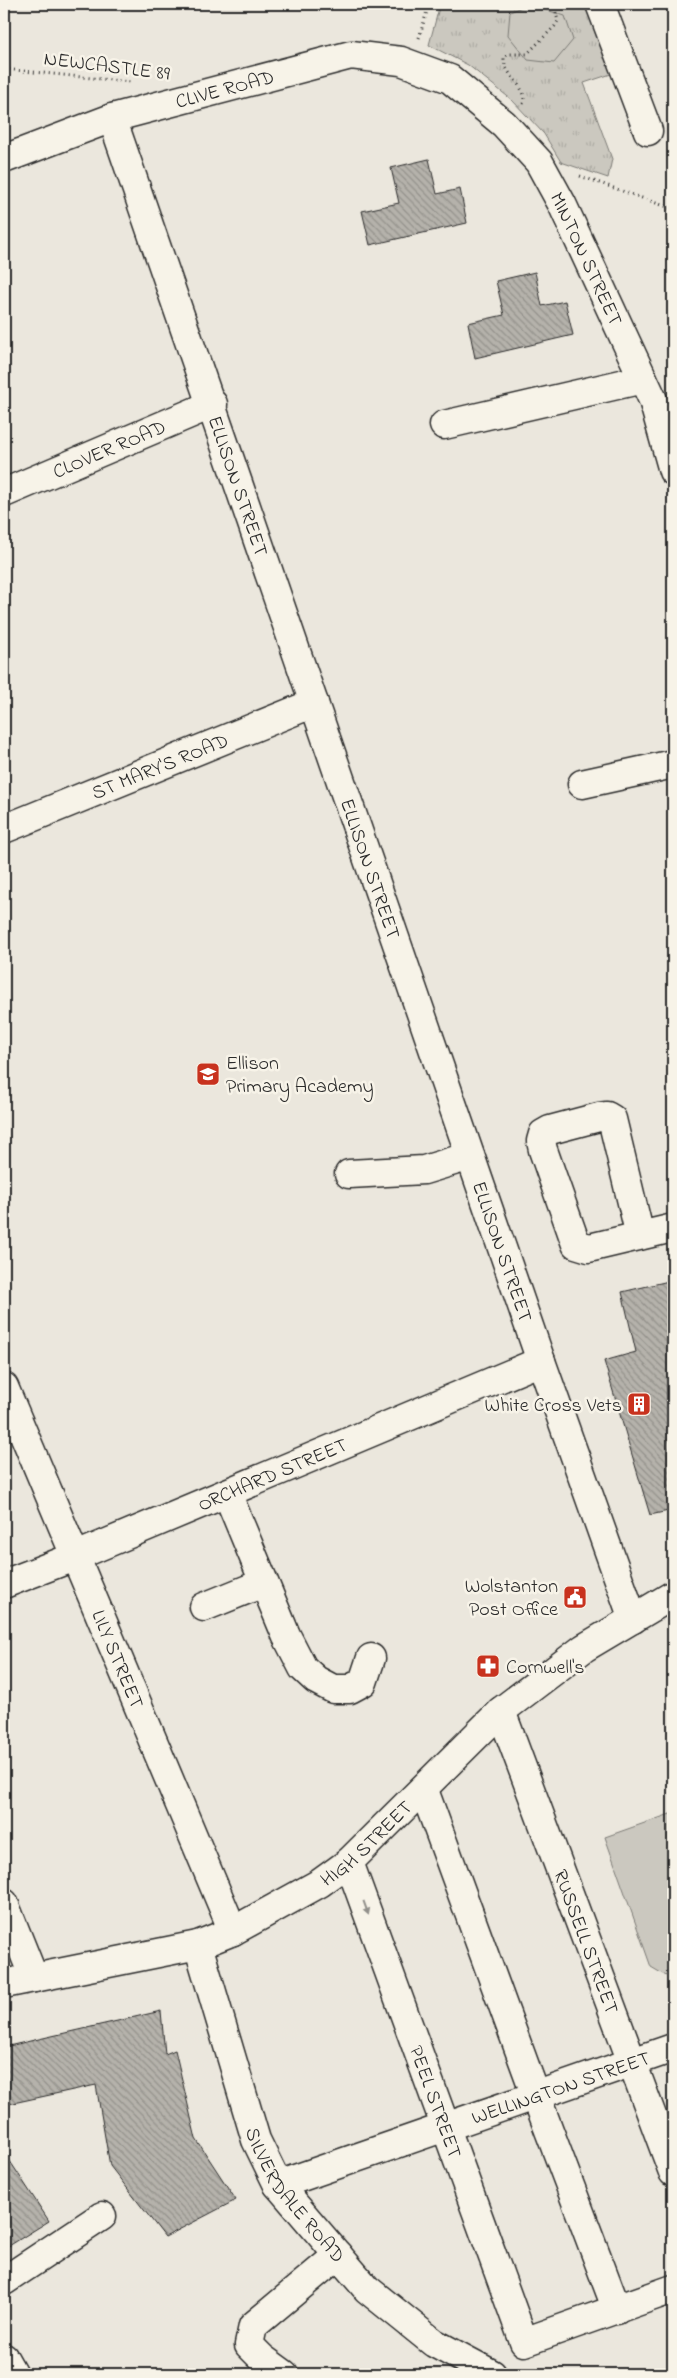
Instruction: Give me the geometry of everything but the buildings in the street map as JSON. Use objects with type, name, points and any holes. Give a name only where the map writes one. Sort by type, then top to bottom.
[{"type":"street","points":[[600,4],[648,131]]},
{"type":"street","name":"CLIVE ROAD","points":[[4,159],[112,118],[351,55],[402,61],[450,79]]},
{"type":"street","name":"MINTON STREET","points":[[450,79],[504,124],[539,162],[562,204],[653,400],[673,471]]},
{"type":"street","name":"ELLISON STREET","points":[[112,118],[213,404],[541,1361],[633,1619]]},
{"type":"street","points":[[444,425],[643,379]]},
{"type":"street","name":"CLOVER ROAD","points":[[4,492],[213,404]]},
{"type":"street","name":"ST MARY'S ROAD","points":[[4,829],[314,703]]},
{"type":"street","points":[[582,784],[673,764]]},
{"type":"street","points":[[640,1236],[612,1120],[607,1116],[599,1117],[550,1130],[543,1134],[541,1141],[542,1150],[576,1244],[589,1248],[640,1236],[673,1228]]},
{"type":"street","points":[[349,1174],[424,1170],[470,1156]]},
{"type":"street","name":"ORCHARD STREET","points":[[4,1584],[74,1557],[541,1361]]},
{"type":"street","name":"LILY STREET","points":[[4,1387],[233,1931]]},
{"type":"street","points":[[227,1493],[264,1583],[303,1668],[316,1680],[333,1689],[350,1689],[363,1682],[371,1658]]},
{"type":"street","points":[[204,1607],[264,1583]]},
{"type":"street","name":"HIGH STREET","points":[[4,1984],[198,1945],[233,1931],[320,1883],[348,1862],[424,1790],[501,1711],[584,1648],[673,1595]]},
{"type":"street","name":"RUSSELL STREET","points":[[501,1711],[673,2172]]},
{"type":"street","points":[[424,1790],[617,2310],[673,2289]]},
{"type":"street","name":"PEEL STREET","points":[[348,1862],[447,2127],[524,2342],[617,2310]]},
{"type":"street","points":[[4,1904],[34,1978]]},
{"type":"street","name":"SILVERDALE ROAD","points":[[198,1945],[256,2140],[278,2185],[368,2290],[434,2342],[492,2374]]},
{"type":"street","name":"WELLINGTON STREET","points":[[278,2185],[673,2048]]},
{"type":"street","points":[[4,2281],[102,2216]]},
{"type":"street","points":[[284,2374],[262,2358],[249,2345],[252,2326],[338,2255]]},
{"type":"street","points":[[4,2358],[13,2374]]},
{"type":"path","points":[[411,65],[429,4]]},
{"type":"path","points":[[504,124],[519,112],[524,101],[523,92],[508,72],[504,63],[504,57],[509,54],[527,54],[555,26],[558,21],[554,4]]},
{"type":"path","name":"NEWCASTLE 89","points":[[4,68],[132,82]]},
{"type":"path","points":[[539,162],[673,209]]},
{"type":"green space","points":[[440,4],[592,4],[617,72],[584,83],[612,159],[608,178],[561,162],[544,134],[512,100],[468,65],[429,45]]},
{"type":"green space","points":[[528,4],[565,16],[573,40],[554,63],[528,60],[508,35],[510,12]]},
{"type":"green space","points":[[673,1813],[673,1980],[651,1967],[605,1837]]},
{"type":"place","name":"Ellison Primary Academy","points":[[208,1074]]},
{"type":"place","name":"White Cross Vets","points":[[639,1404]]},
{"type":"place","name":"Wolstanton Post Office","points":[[575,1597]]},
{"type":"place","name":"Cornwell's","points":[[488,1666]]}]
